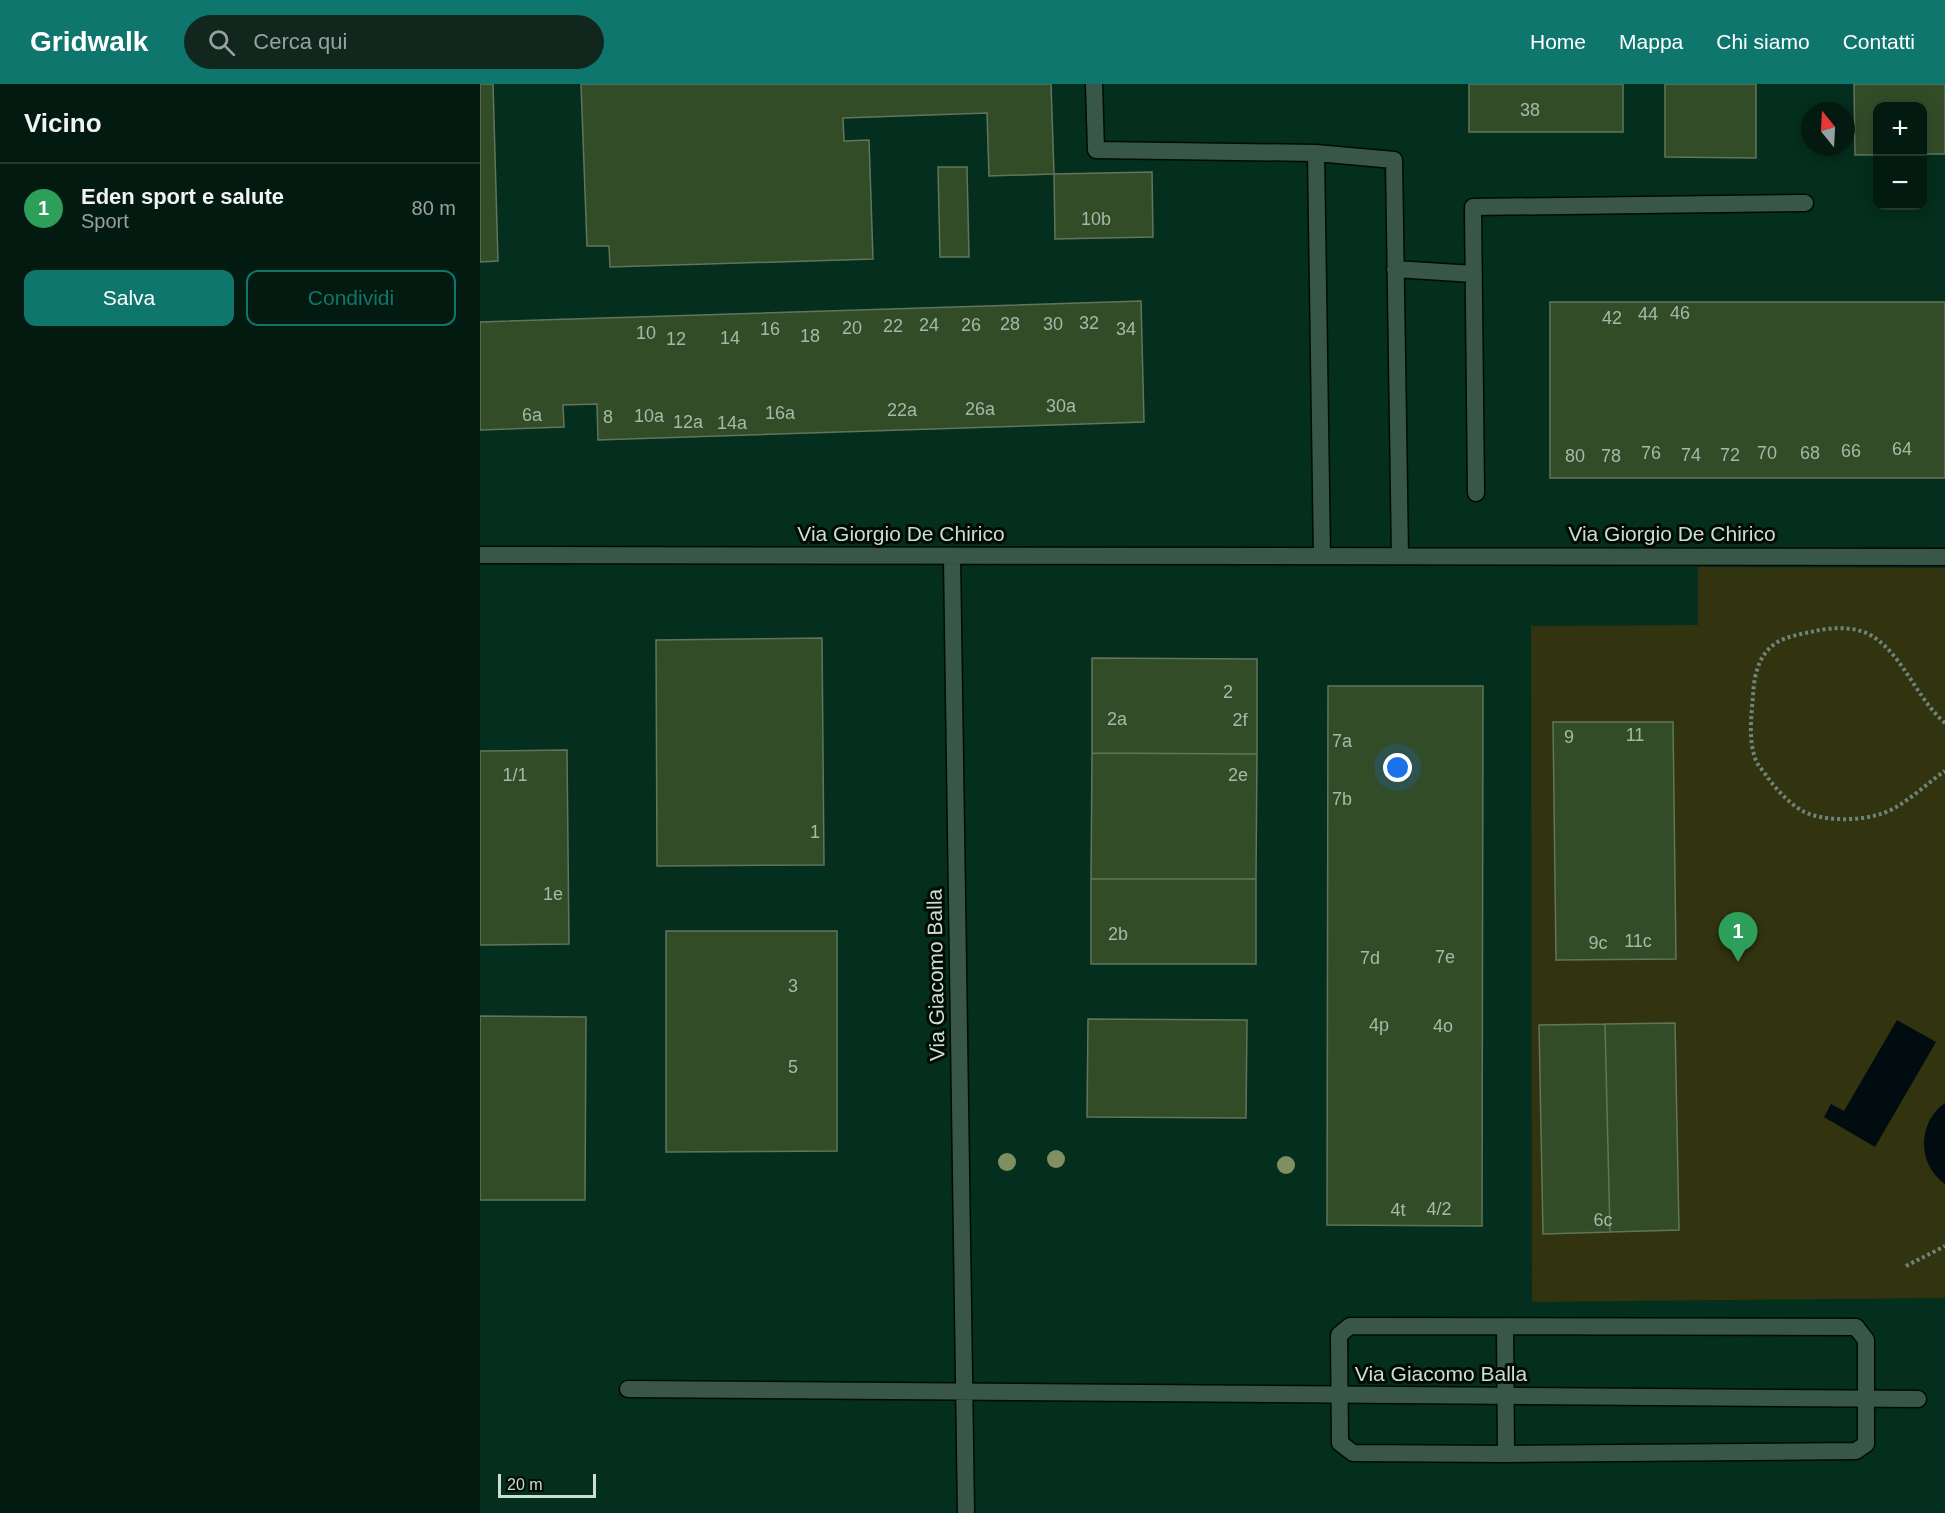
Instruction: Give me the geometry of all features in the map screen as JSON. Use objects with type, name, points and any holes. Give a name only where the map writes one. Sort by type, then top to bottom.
[{"type":"street","points":[[1094,84],[1096,150],[1316,153],[1394,160],[1400,556]]},
{"type":"street","points":[[1316,153],[1322,556]]},
{"type":"street","points":[[1476,493],[1473,207],[1805,203]]},
{"type":"street","points":[[1395,269],[1474,274]]},
{"type":"street","name":"Via Giorgio De Chirico","points":[[480,555],[1945,557]]},
{"type":"street","name":"Via Giacomo Balla","points":[[952,556],[966,1513]]},
{"type":"street","points":[[1350,1326],[1505,1326],[1856,1327],[1866,1340],[1866,1444],[1856,1451],[1506,1454],[1353,1453],[1340,1443],[1339,1335],[1350,1326]]},
{"type":"street","points":[[1505,1326],[1506,1454]]},
{"type":"street","name":"Via Giacomo Balla","points":[[628,1389],[1918,1399]]},
{"type":"path","points":[[1945,723],[1911,683],[1893,654],[1872,636],[1850,628],[1819,630],[1775,644],[1760,660],[1754,679],[1751,735],[1758,764],[1778,790],[1802,810],[1826,817],[1853,820],[1882,814],[1909,799],[1945,771]]},
{"type":"path","points":[[1906,1266],[1945,1246]]},
{"type":"shaded area","points":[[480,84],[1945,84],[1945,1513],[480,1513]]},
{"type":"shaded area","points":[[1698,567],[1945,568],[1945,1298],[1532,1302],[1531,626],[1698,625]]},
{"type":"shaded area","points":[[1897,1020],[1936,1042],[1875,1147],[1824,1117],[1831,1104],[1844,1111]]},
{"type":"shaded area","points":[[1945,1103],[1945,1184],[1929,1166],[1924,1144],[1929,1121]]},
{"type":"building","points":[[480,84],[493,84],[498,261],[480,262]]},
{"type":"building","points":[[581,84],[1051,84],[1054,174],[989,176],[987,113],[843,118],[844,141],[869,140],[873,259],[610,267],[609,246],[587,246]]},
{"type":"building","points":[[1469,84],[1623,84],[1623,132],[1469,132]]},
{"type":"building","points":[[1665,84],[1756,84],[1756,158],[1665,157]]},
{"type":"building","points":[[1854,84],[1945,84],[1945,154],[1927,154],[1927,102],[1873,102],[1873,155],[1855,155]]},
{"type":"building","points":[[938,167],[967,167],[969,257],[940,257]]},
{"type":"building","points":[[1152,172],[1153,237],[1055,239],[1054,174]]},
{"type":"building","points":[[1141,301],[1144,422],[598,440],[597,404],[563,405],[564,427],[480,430],[480,322]]},
{"type":"building","points":[[1550,302],[1945,302],[1945,478],[1550,478]]},
{"type":"building","points":[[822,638],[824,865],[657,866],[656,640]]},
{"type":"building","points":[[1092,658],[1257,659],[1257,754],[1092,753]]},
{"type":"building","points":[[1328,686],[1483,686],[1482,1226],[1327,1225]]},
{"type":"building","points":[[1553,722],[1673,722],[1676,959],[1556,960]]},
{"type":"building","points":[[567,750],[569,944],[480,945],[480,751]]},
{"type":"building","points":[[1092,753],[1257,754],[1256,879],[1091,879]]},
{"type":"building","points":[[1091,879],[1256,879],[1256,964],[1091,964]]},
{"type":"building","points":[[666,931],[837,931],[837,1151],[666,1152]]},
{"type":"building","points":[[480,1016],[586,1017],[585,1200],[480,1200]]},
{"type":"building","points":[[1088,1019],[1247,1020],[1246,1118],[1087,1117]]},
{"type":"building","points":[[1675,1023],[1679,1230],[1610,1232],[1605,1024]]},
{"type":"building","points":[[1605,1024],[1610,1232],[1543,1234],[1539,1025]]},
{"type":"place","name":"Eden sport e salute","points":[[1738,962]]}]
